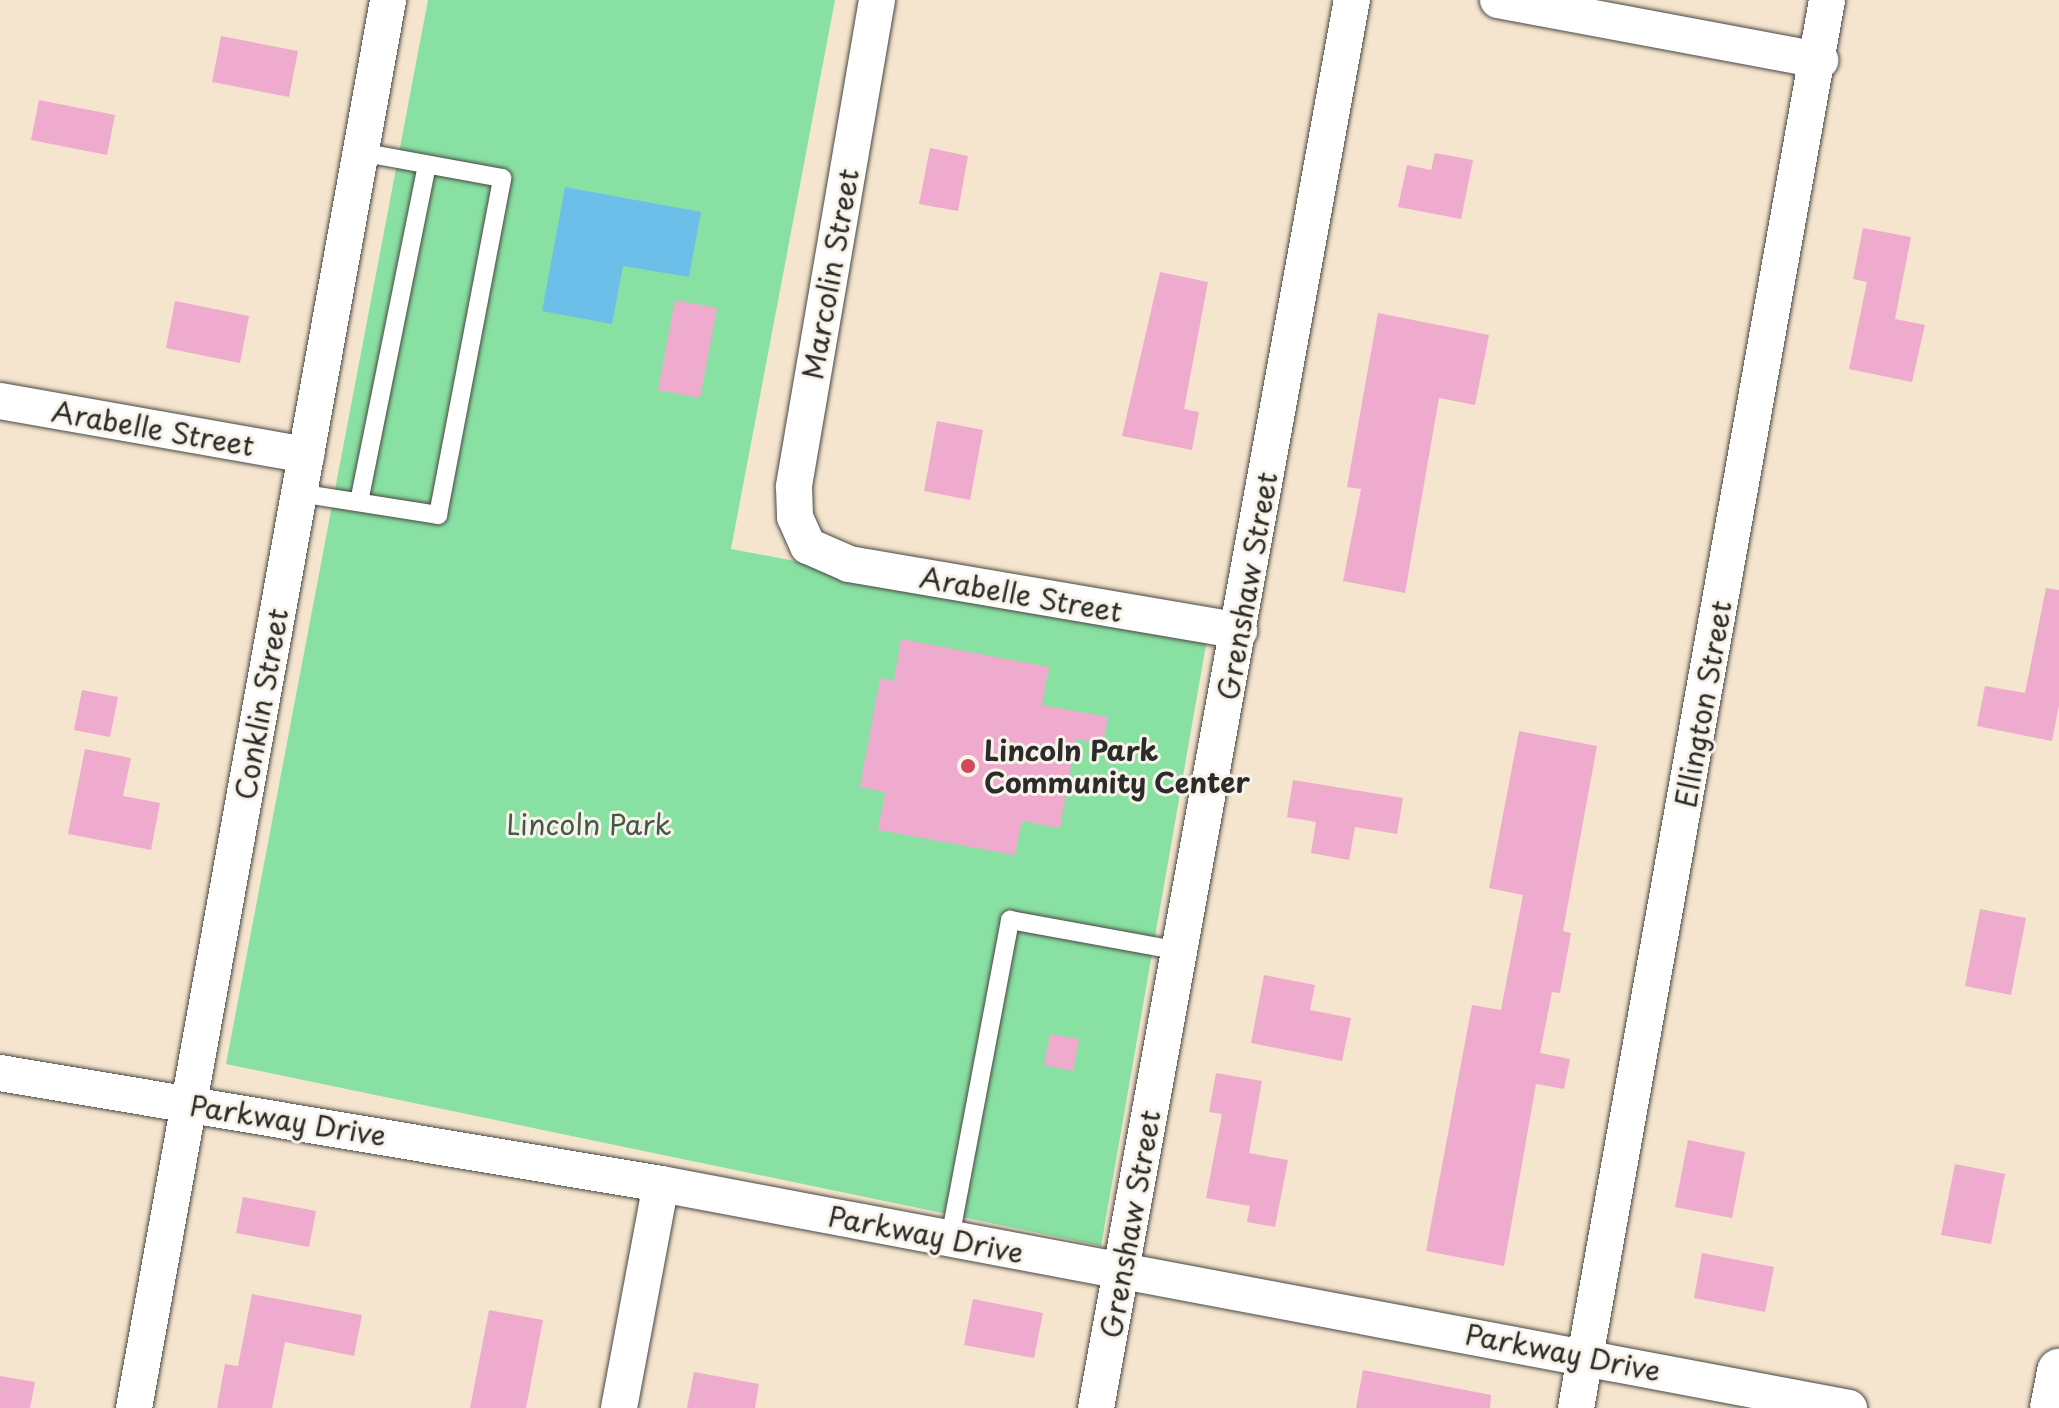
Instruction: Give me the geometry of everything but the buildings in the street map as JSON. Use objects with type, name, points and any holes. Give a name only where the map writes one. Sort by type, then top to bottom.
[{"type":"street","name":"Conklin Street","points":[[134,1408],[388,0]]},
{"type":"street","name":"Marcolin Street","points":[[808,546],[795,517],[794,487],[877,0]]},
{"type":"street","name":"Grenshaw Street","points":[[1096,1408],[1352,0]]},
{"type":"street","points":[[1498,0],[1820,60]]},
{"type":"street","name":"Ellington Street","points":[[1576,1408],[1820,60],[1827,0]]},
{"type":"street","name":"Arabelle Street","points":[[0,401],[306,455]]},
{"type":"street","name":"Arabelle Street","points":[[808,546],[849,564],[1239,631]]},
{"type":"street","name":"Parkway Drive","points":[[0,1073],[188,1105],[238,1109],[661,1184],[1585,1355],[1849,1408]]},
{"type":"street","points":[[619,1408],[661,1184]]},
{"type":"street","points":[[2052,1408],[2059,1371]]},
{"type":"lane","points":[[299,493],[438,515],[502,178],[361,152]]},
{"type":"lane","points":[[359,502],[427,165]]},
{"type":"lane","points":[[950,1238],[1010,920],[1180,951]]},
{"type":"green space","name":"Lincoln Park","points":[[428,0],[835,0],[731,549],[1207,639],[1101,1246],[226,1064]]},
{"type":"water","points":[[565,187],[701,212],[689,277],[623,266],[612,324],[542,311]]},
{"type":"place","name":"Lincoln Park Community Center","points":[[968,766]]}]
